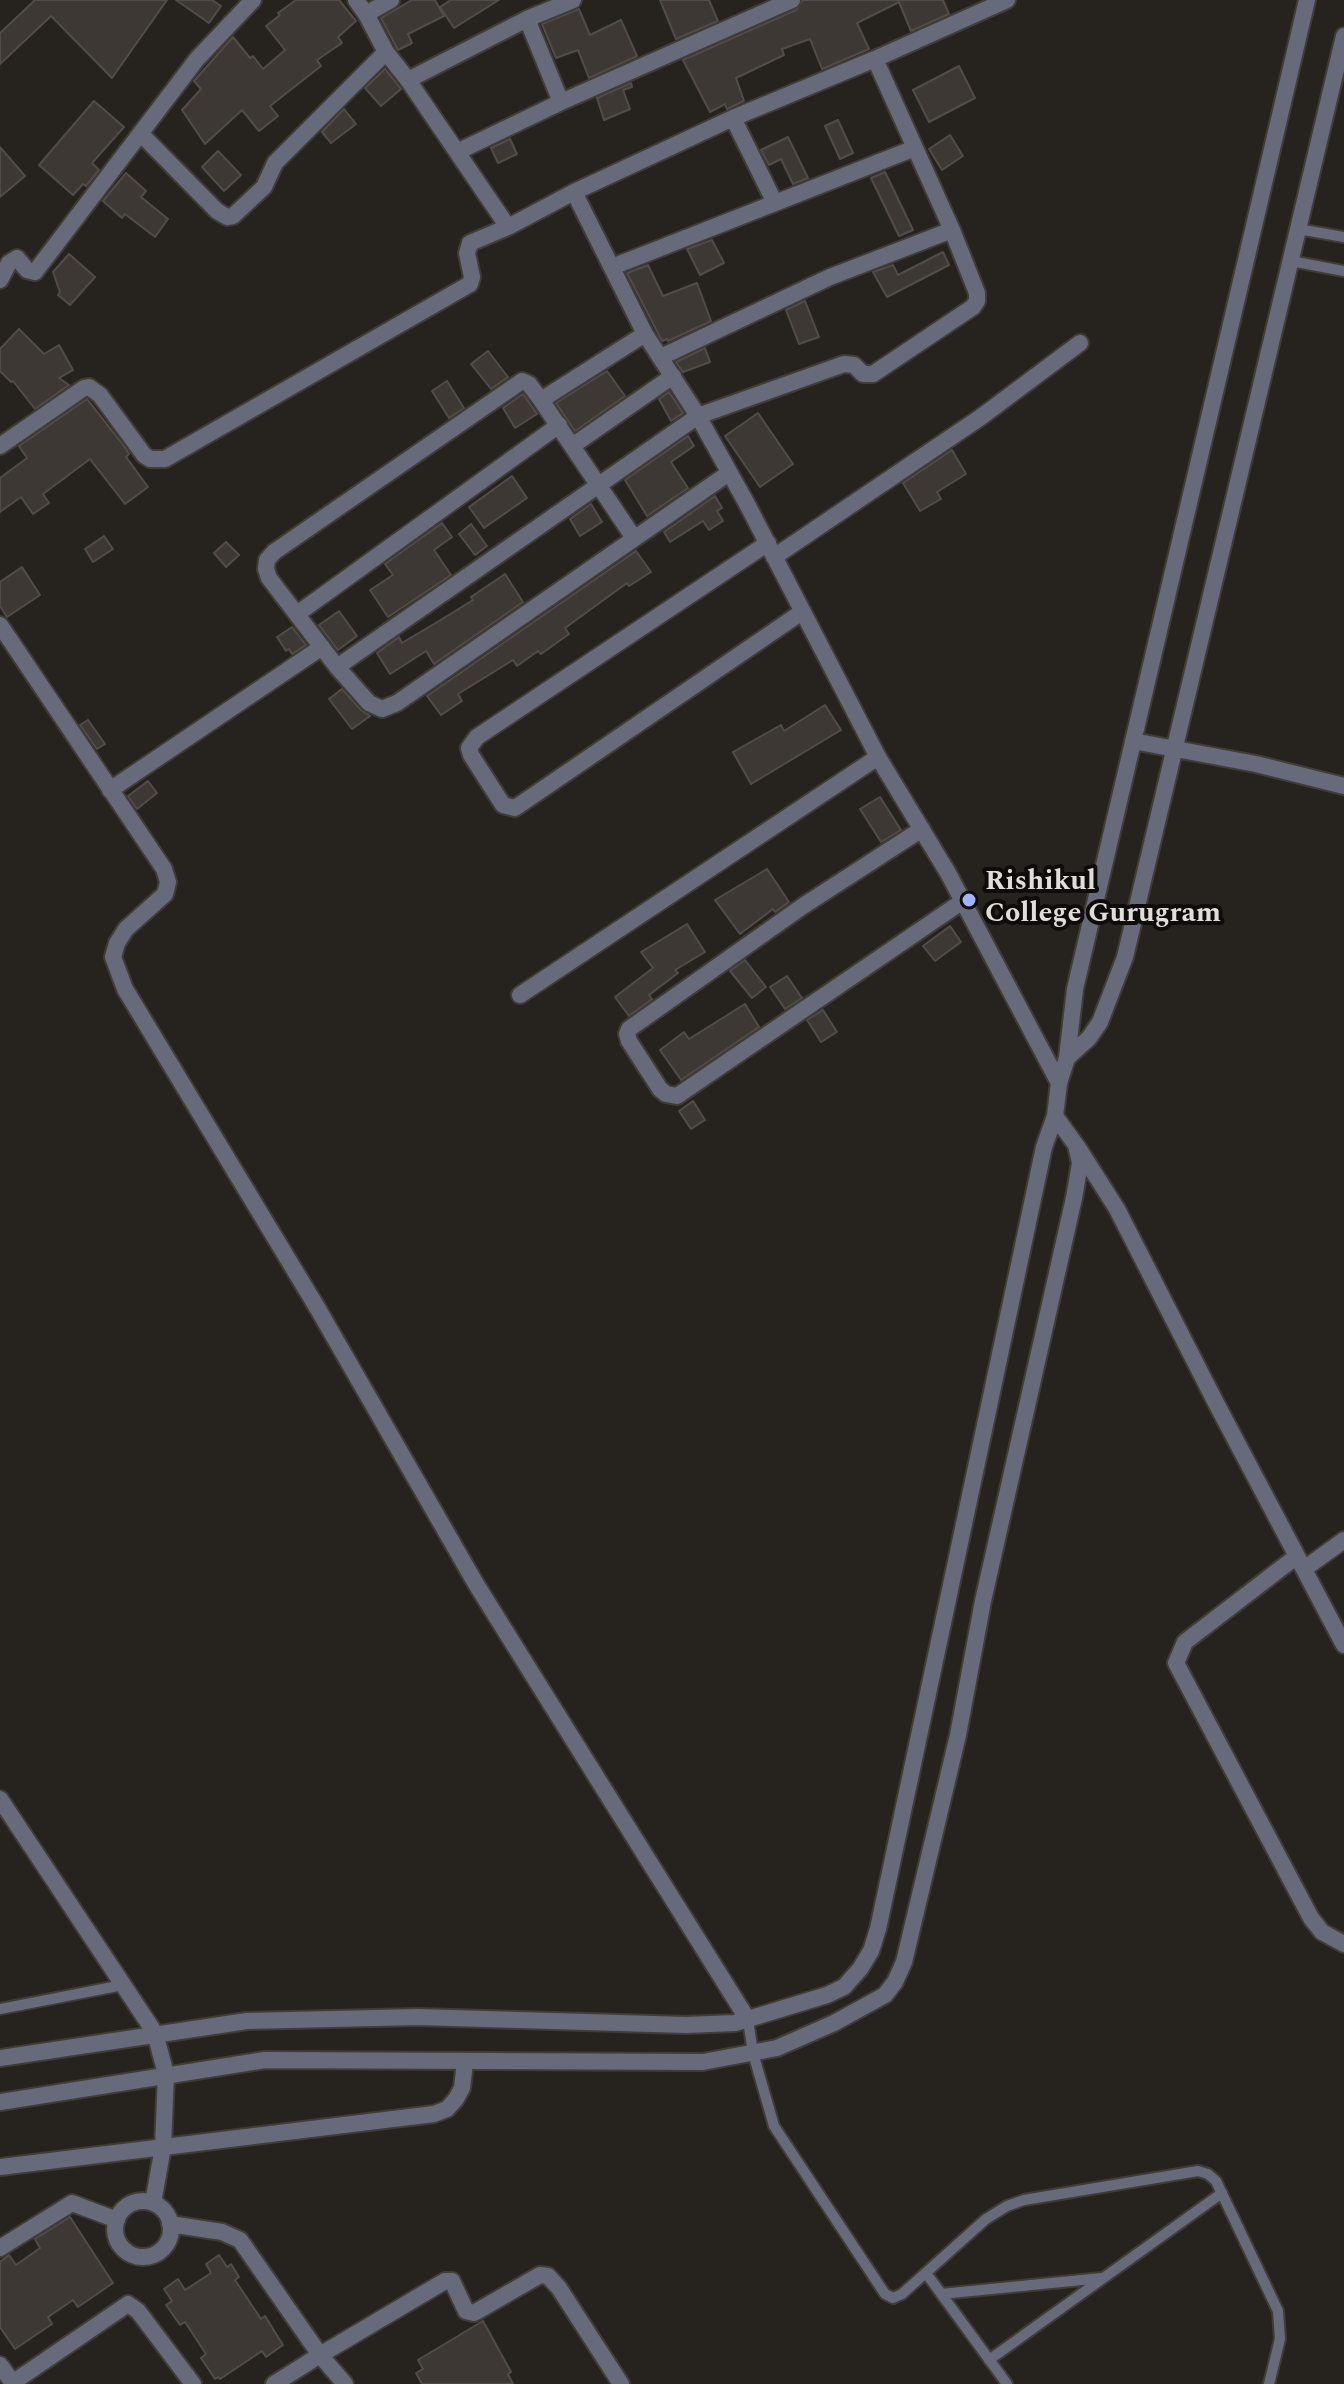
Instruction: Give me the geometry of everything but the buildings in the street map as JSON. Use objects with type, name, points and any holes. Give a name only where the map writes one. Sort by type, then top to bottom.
[{"type":"street","points":[[0,280],[9,263],[17,258],[27,270],[35,272],[197,59],[253,0]]},
{"type":"street","points":[[391,0],[361,7],[386,52],[508,227]]},
{"type":"street","points":[[408,80],[527,19],[573,0]]},
{"type":"street","points":[[457,152],[561,102],[792,0]]},
{"type":"street","points":[[0,446],[89,387],[100,395],[144,455],[158,461],[165,459],[470,284],[472,277],[467,253],[470,243],[733,118],[1007,0]]},
{"type":"street","points":[[0,2057],[247,2021],[418,2017],[686,2025],[735,2023],[844,1987],[871,1951],[1044,1147],[1055,1116],[1059,1083],[1067,1058],[1075,989],[1307,0]]},
{"type":"street","points":[[527,19],[561,102]]},
{"type":"street","points":[[1067,1058],[1089,1038],[1100,1022],[1117,982],[1344,36]]},
{"type":"street","points":[[142,135],[217,211],[227,217],[233,216],[264,187],[275,163],[386,52]]},
{"type":"street","points":[[337,667],[698,416],[844,364],[854,365],[863,374],[873,374],[969,312],[977,301],[977,293],[875,59]]},
{"type":"street","points":[[733,118],[775,203]]},
{"type":"street","points":[[612,267],[915,148]]},
{"type":"street","points":[[574,192],[645,334],[698,416],[878,757],[963,901],[1059,1083]]},
{"type":"street","points":[[661,357],[830,277],[952,230]]},
{"type":"street","points":[[541,400],[645,334]]},
{"type":"street","points":[[802,612],[515,808],[503,805],[471,755],[469,748],[477,737],[981,417],[1080,343]]},
{"type":"street","points":[[572,446],[673,376]]},
{"type":"street","points":[[634,538],[541,400],[526,382],[517,382],[274,552],[267,560],[269,578],[337,667],[369,703],[382,709],[390,707],[729,473]]},
{"type":"street","points":[[297,614],[559,425]]},
{"type":"street","points":[[0,625],[164,869],[168,882],[165,894],[126,929],[117,943],[113,957],[125,989],[318,1309],[476,1584],[748,2020]]},
{"type":"street","points":[[110,790],[322,647]]},
{"type":"street","points":[[1133,741],[1256,764],[1344,786]]},
{"type":"street","points":[[520,995],[878,757]]},
{"type":"street","points":[[922,829],[803,906],[629,1029],[629,1041],[660,1089],[677,1096],[963,901]]},
{"type":"street","points":[[1055,1116],[1117,1209],[1344,1645]]},
{"type":"street","points":[[0,2102],[265,2060],[688,2063],[777,2048],[885,1995],[904,1962],[958,1735],[983,1601],[1074,1198],[1080,1163],[1076,1145]]},
{"type":"street","points":[[1344,1540],[1301,1563],[1185,1642],[1176,1663],[1311,1918],[1322,1932],[1344,1944]]},
{"type":"street","points":[[0,1799],[155,2033],[166,2074],[163,2147],[153,2203]]},
{"type":"street","points":[[0,2167],[434,2114],[447,2109],[456,2099],[462,2088],[465,2062]]},
{"type":"street","points":[[136,2202],[153,2203],[167,2215],[171,2233],[162,2249],[144,2257],[127,2252],[120,2245],[115,2229],[117,2220],[128,2206],[136,2202]]},
{"type":"street","points":[[0,2248],[72,2203],[117,2220]]},
{"type":"street","points":[[170,2224],[222,2232],[240,2240],[320,2355],[345,2384]]},
{"type":"street","points":[[274,2384],[445,2281],[452,2281],[466,2311],[474,2313],[540,2275],[548,2276],[559,2288],[621,2384]]},
{"type":"street","points":[[0,2365],[15,2381],[128,2304],[138,2311],[193,2384]]},
{"type":"lane","points":[[1298,229],[1344,237]]},
{"type":"lane","points":[[1291,261],[1344,271]]},
{"type":"lane","points":[[0,2009],[123,1985]]},
{"type":"lane","points":[[748,2020],[753,2053],[774,2126],[885,2294],[893,2298],[902,2294],[995,2211],[1024,2200],[1198,2171],[1216,2181],[1278,2311],[1280,2339],[1269,2384]]},
{"type":"lane","points":[[989,2360],[1222,2193]]},
{"type":"lane","points":[[926,2273],[1007,2384]]},
{"type":"lane","points":[[941,2294],[1104,2277]]},
{"type":"place","name":"Rishikul College Gurugram","points":[[969,900]]}]
